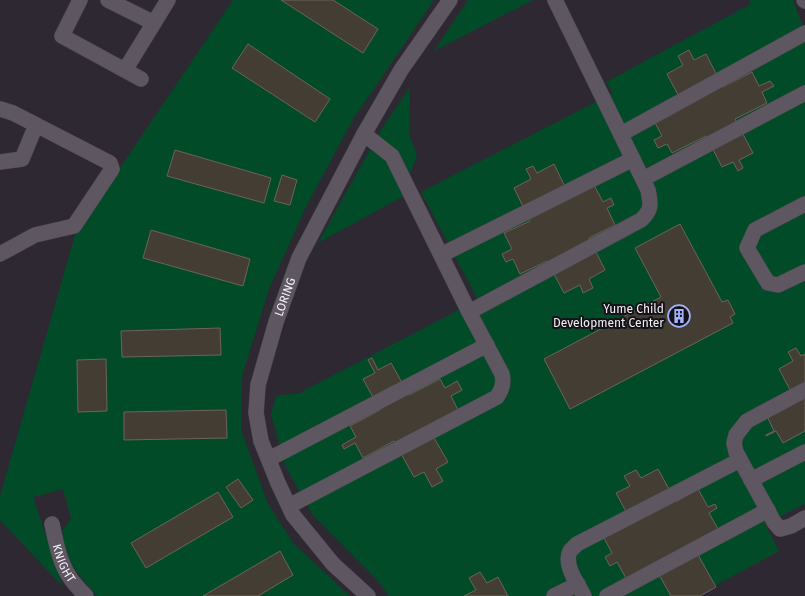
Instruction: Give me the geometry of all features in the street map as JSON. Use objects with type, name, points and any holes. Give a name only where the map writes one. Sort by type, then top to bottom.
[{"type":"street","points":[[80,0],[62,36],[141,79]]},
{"type":"street","points":[[108,0],[154,23]]},
{"type":"street","points":[[125,70],[168,0]]},
{"type":"street","name":"LORING","points":[[368,596],[333,564],[293,515],[261,441],[256,413],[258,385],[276,322],[299,258],[364,134],[401,70],[450,0]]},
{"type":"street","points":[[469,312],[641,220],[648,213],[651,202],[643,179],[554,0]]},
{"type":"street","points":[[621,134],[805,33]]},
{"type":"street","points":[[643,179],[805,93]]},
{"type":"street","points":[[0,109],[13,113],[110,163],[112,169],[74,226],[35,235],[0,254]]},
{"type":"street","points":[[0,162],[22,159],[36,125]]},
{"type":"street","points":[[289,506],[497,397],[502,390],[504,380],[502,374],[469,312],[392,156],[364,134]]},
{"type":"street","points":[[441,255],[633,159]]},
{"type":"street","points":[[805,204],[755,230],[747,248],[768,283],[778,285],[805,272]]},
{"type":"street","points":[[269,459],[487,345]]},
{"type":"street","points":[[805,390],[747,421],[736,435],[734,443],[740,460],[774,522],[780,529],[791,526],[805,518]]},
{"type":"street","points":[[751,480],[805,452]]},
{"type":"street","points":[[554,596],[581,590],[570,568],[568,559],[570,551],[577,544],[740,460]]},
{"type":"street","points":[[607,596],[768,510]]},
{"type":"street","name":"KNIGHT","points":[[52,524],[56,547],[61,562],[69,577],[86,596]]},
{"type":"green space","points":[[233,0],[434,0],[352,121],[306,207],[269,289],[242,376],[241,430],[268,504],[294,544],[350,596],[97,596],[70,564],[65,549],[62,531],[71,519],[63,489],[33,497],[63,587],[0,520],[0,496],[75,235]]},
{"type":"green space","points":[[468,0],[533,0],[434,51]]},
{"type":"green space","points":[[749,0],[793,0],[805,32],[805,504],[765,524],[779,551],[696,596],[389,596],[377,580],[312,514],[285,465],[271,414],[276,396],[299,393],[478,300],[421,192],[613,93],[606,82],[751,4]]},
{"type":"green space","points":[[410,87],[409,134],[417,155],[402,197],[318,243],[381,130]]},
{"type":"building","points":[[281,0],[333,0],[378,29],[363,53]]},
{"type":"building","points":[[248,44],[330,99],[315,122],[232,68]]},
{"type":"building","points":[[689,50],[694,60],[706,54],[723,87],[752,72],[759,86],[770,81],[774,86],[762,92],[767,103],[735,119],[753,153],[739,160],[743,168],[738,171],[733,162],[722,167],[706,136],[672,153],[667,144],[658,148],[654,140],[662,136],[654,121],[684,106],[667,74],[683,65],[678,56]]},
{"type":"building","points":[[175,150],[271,178],[264,203],[167,176]]},
{"type":"building","points":[[554,164],[570,197],[594,185],[603,202],[611,198],[614,205],[607,208],[615,225],[589,238],[605,270],[589,279],[593,288],[583,293],[580,285],[564,293],[547,261],[520,274],[513,259],[506,262],[502,254],[512,249],[504,233],[530,221],[514,188],[531,179],[526,169],[533,166],[537,173]]},
{"type":"building","points":[[282,175],[297,180],[290,205],[274,201]]},
{"type":"building","name":"Yume Child Development Center","points":[[680,224],[722,302],[728,300],[735,314],[730,317],[733,323],[570,409],[544,359],[661,297],[635,248]]},
{"type":"building","points":[[151,230],[250,259],[243,286],[143,258]]},
{"type":"building","points":[[220,328],[221,355],[122,357],[121,331]]},
{"type":"building","points":[[796,348],[801,356],[805,354],[805,431],[783,443],[776,431],[766,436],[774,431],[767,416],[796,401],[779,369],[793,361],[788,352]]},
{"type":"building","points":[[372,358],[378,370],[391,363],[409,395],[440,379],[445,388],[457,381],[462,390],[451,396],[459,412],[429,429],[448,462],[436,469],[443,481],[432,487],[424,472],[414,477],[394,441],[363,458],[355,443],[344,449],[342,445],[356,437],[350,426],[380,410],[363,379],[375,373],[368,360]]},
{"type":"building","points":[[106,359],[107,411],[78,412],[77,360]]},
{"type":"building","points":[[226,410],[227,438],[124,440],[124,412]]},
{"type":"building","points":[[658,469],[676,502],[698,489],[708,507],[715,504],[717,508],[709,513],[718,529],[692,544],[716,587],[700,596],[671,596],[653,564],[626,578],[617,562],[610,566],[605,557],[612,553],[604,538],[632,523],[616,493],[630,486],[624,476],[636,470],[641,478]]},
{"type":"building","points":[[238,479],[253,500],[241,508],[226,487]]},
{"type":"building","points":[[218,492],[233,517],[146,568],[131,543]]},
{"type":"building","points":[[280,551],[293,575],[258,596],[203,596]]},
{"type":"building","points":[[480,572],[487,583],[498,577],[508,596],[464,596],[476,590],[469,578]]},
{"type":"place","name":"Yume Child Development Center","points":[[679,316]]}]
